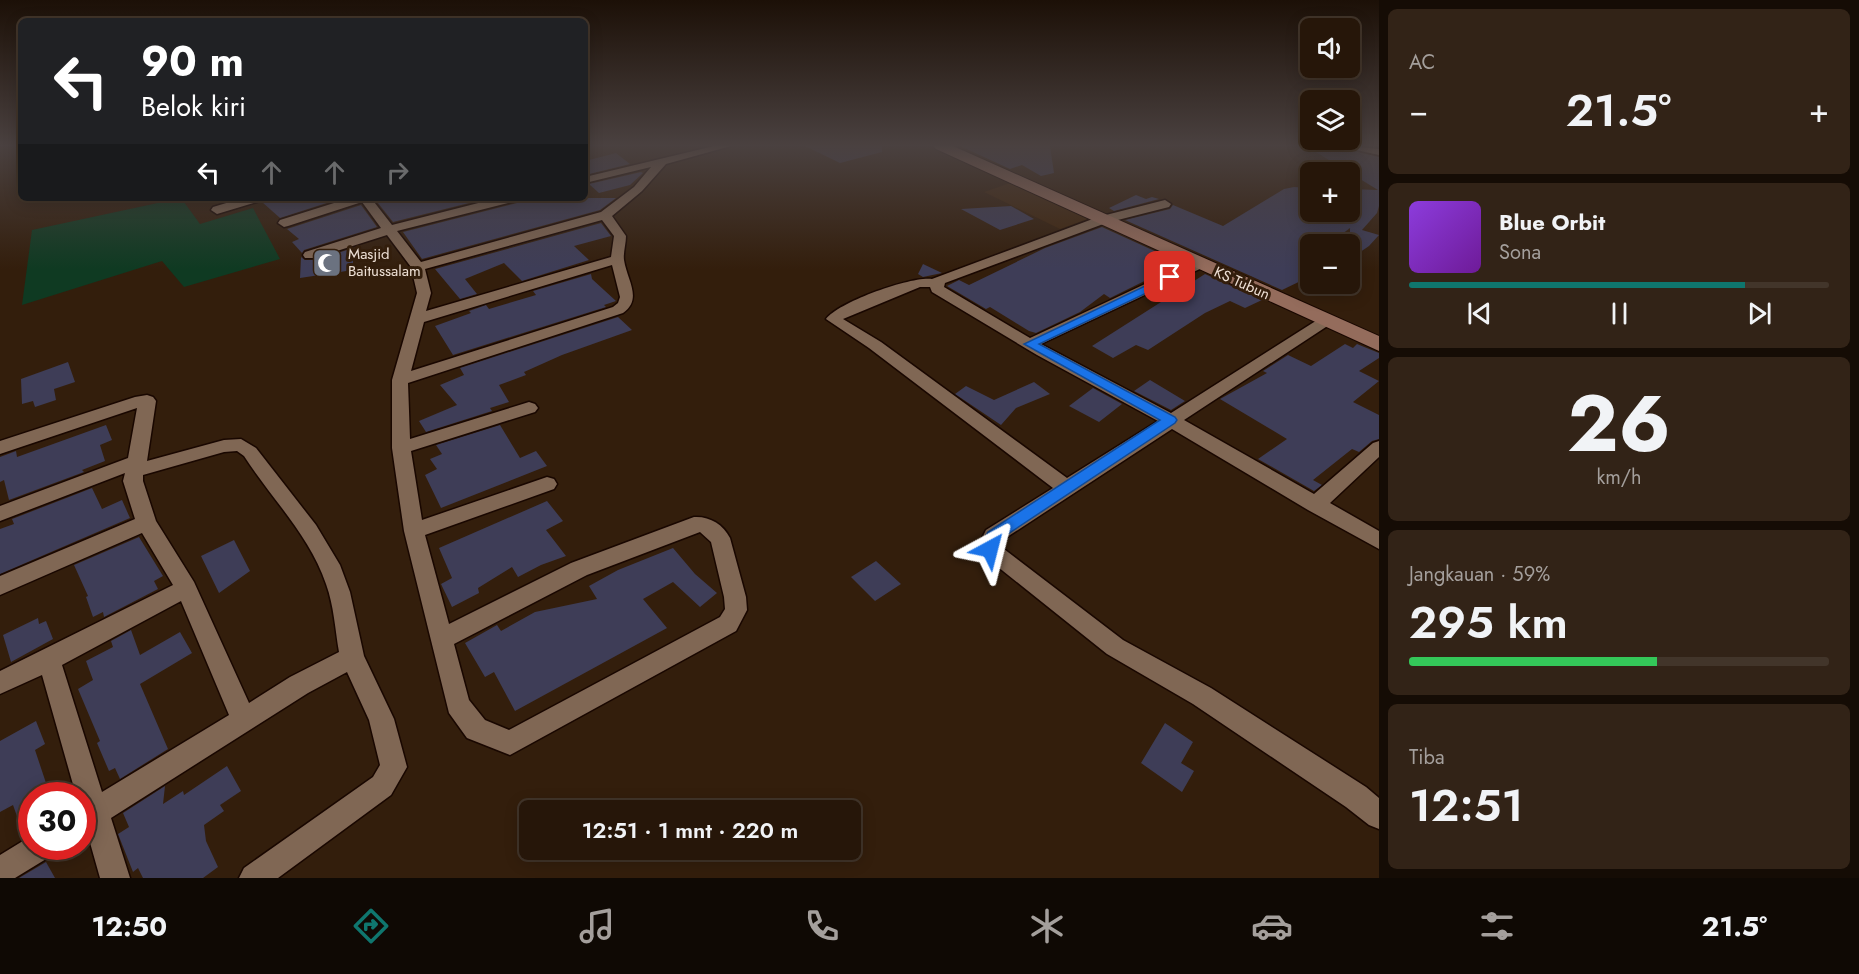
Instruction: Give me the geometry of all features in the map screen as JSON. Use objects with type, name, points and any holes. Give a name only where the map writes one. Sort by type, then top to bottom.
[{"type":"main road","name":"KS Tubun","points":[[1030,187],[1379,344]]},
{"type":"street","points":[[418,267],[605,215],[640,187]]},
{"type":"street","points":[[217,210],[246,201]]},
{"type":"street","points":[[284,223],[354,201]]},
{"type":"street","points":[[367,201],[392,229],[418,267],[424,293],[400,380],[401,448],[414,531],[459,705],[476,729],[510,743],[728,624],[736,610],[735,597],[720,538],[704,524],[682,529],[579,569],[443,638]]},
{"type":"street","points":[[310,255],[392,229],[500,201]]},
{"type":"street","points":[[936,284],[938,281],[1101,220],[1165,204]]},
{"type":"street","points":[[400,380],[618,310],[625,305],[627,297],[617,259],[620,236],[605,215]]},
{"type":"street","points":[[417,319],[617,259]]},
{"type":"street","points":[[1029,344],[1199,264]]},
{"type":"street","points":[[936,284],[926,282],[913,284],[843,311],[833,319],[875,345],[1067,488]]},
{"type":"street","points":[[936,284],[937,289],[943,293],[1029,344],[1170,420],[1379,541]]},
{"type":"street","points":[[1327,321],[993,536],[990,549],[1115,646],[1202,696],[1356,797],[1379,815]]},
{"type":"street","points":[[0,448],[144,400],[148,403],[134,481],[146,523],[186,588],[244,720]]},
{"type":"street","points":[[401,448],[529,408]]},
{"type":"street","points":[[0,514],[136,466],[224,446],[241,445],[250,452],[289,502],[324,556],[337,584],[351,657],[381,720],[394,767],[382,786],[254,878]]},
{"type":"street","points":[[1315,505],[1374,457]]},
{"type":"street","points":[[414,531],[547,484]]},
{"type":"street","points":[[0,586],[146,523]]},
{"type":"street","points":[[0,683],[49,660],[186,588]]},
{"type":"street","points":[[96,812],[299,685],[351,657]]},
{"type":"street","points":[[49,660],[79,782]]},
{"type":"street","points":[[96,835],[115,878]]},
{"type":"street","points":[[0,871],[18,860]]},
{"type":"shaded area","points":[[999,187],[1024,187],[1090,218],[1060,229],[984,192]]},
{"type":"green space","points":[[167,201],[183,201],[200,224],[253,208],[280,259],[184,287],[162,261],[22,305],[32,230]]},
{"type":"building","points":[[592,187],[622,187],[599,193]]},
{"type":"building","points":[[1294,187],[1300,187],[1300,222],[1360,222],[1360,189],[1378,190],[1373,187],[1379,187],[1377,213],[1362,230],[1379,235],[1360,252],[1360,234],[1350,234],[1350,228],[1342,234],[1300,234],[1300,281],[1282,290],[1125,220],[1170,209],[1173,205],[1223,226],[1284,189]]},
{"type":"building","points":[[1136,195],[1146,199],[1152,197],[1159,199],[1114,211],[1109,208]]},
{"type":"building","points":[[588,198],[616,198],[600,210],[422,259],[403,232],[518,201],[588,201]]},
{"type":"building","points":[[262,201],[333,201],[280,218]]},
{"type":"building","points":[[376,201],[477,201],[393,222]]},
{"type":"building","points":[[361,205],[377,227],[304,250],[302,253],[292,242],[299,239],[287,229]]},
{"type":"building","points":[[1011,206],[1034,219],[1000,230],[961,209]]},
{"type":"building","points":[[601,223],[611,236],[574,246],[589,260],[522,281],[504,263],[465,279],[477,294],[460,299],[435,269]]},
{"type":"building","points":[[1102,227],[1181,263],[1110,298],[1104,294],[1080,312],[1036,333],[990,307],[986,309],[947,286],[959,280],[969,285],[1045,248]]},
{"type":"building","name":"Masjid Baitussalam","points":[[353,248],[353,270],[300,278],[301,257],[305,260],[316,260]]},
{"type":"building","points":[[923,264],[942,273],[923,277],[918,274]]},
{"type":"building","points":[[591,274],[592,279],[616,301],[604,305],[606,307],[453,355],[435,326],[486,305],[489,309],[536,295],[533,291]]},
{"type":"building","points":[[1205,274],[1262,300],[1245,308],[1230,301],[1205,313],[1148,350],[1136,345],[1113,358],[1092,346]]},
{"type":"building","points":[[618,317],[632,330],[562,355],[524,372],[526,375],[499,385],[509,402],[490,408],[492,411],[426,432],[419,421],[457,405],[440,385],[464,375],[460,368]]},
{"type":"building","points":[[1345,344],[1353,348],[1357,344],[1379,353],[1379,358],[1359,371],[1379,381],[1353,402],[1379,415],[1379,439],[1372,441],[1359,452],[1352,449],[1313,480],[1322,485],[1314,491],[1258,459],[1287,439],[1220,399],[1267,373],[1263,371],[1288,355],[1311,366]]},
{"type":"building","points":[[68,362],[75,382],[54,389],[56,400],[35,407],[33,401],[22,404],[21,379]]},
{"type":"building","points":[[1150,380],[1185,401],[1171,410],[1134,391]]},
{"type":"building","points":[[1034,382],[1050,394],[1016,408],[1001,425],[955,394],[966,386],[994,400]]},
{"type":"building","points":[[1093,388],[1122,404],[1099,422],[1069,406]]},
{"type":"building","points":[[106,425],[112,440],[100,445],[105,461],[82,470],[84,472],[9,500],[4,480],[0,482],[0,457],[16,451],[17,457]]},
{"type":"building","points":[[500,425],[520,458],[536,451],[547,466],[441,508],[425,475],[437,469],[430,459],[442,454],[436,445]]},
{"type":"building","points":[[92,488],[102,509],[122,500],[130,518],[0,574],[0,529],[14,524],[12,519]]},
{"type":"building","points":[[547,501],[563,521],[546,530],[566,556],[518,577],[512,567],[478,588],[479,593],[452,607],[441,584],[452,578],[439,548]]},
{"type":"building","points":[[139,537],[163,576],[154,581],[158,589],[104,617],[103,612],[93,617],[86,597],[88,596],[74,565]]},
{"type":"building","points":[[234,540],[250,571],[219,593],[201,556]]},
{"type":"building","points":[[673,548],[695,574],[717,593],[700,607],[673,582],[643,599],[667,628],[515,711],[494,672],[485,677],[465,643],[497,625],[501,631],[535,612],[597,599],[589,586],[618,570]]},
{"type":"building","points":[[876,561],[901,584],[875,601],[851,577]]},
{"type":"building","points":[[38,618],[39,624],[46,621],[53,639],[11,662],[3,635]]},
{"type":"building","points":[[131,630],[140,655],[180,632],[192,653],[140,684],[168,749],[120,779],[115,768],[109,771],[97,743],[100,741],[78,689],[93,680],[86,661],[113,647],[111,641]]},
{"type":"building","points":[[36,721],[45,744],[35,750],[46,782],[18,782],[18,819],[13,805],[0,812],[0,741]]},
{"type":"building","points":[[1165,723],[1193,742],[1181,763],[1194,771],[1182,792],[1141,763]]},
{"type":"building","points":[[227,766],[241,791],[220,805],[224,811],[204,825],[206,841],[218,867],[203,878],[143,878],[138,868],[133,872],[118,834],[129,827],[123,813],[165,786],[163,804],[183,791],[184,795]]},
{"type":"building","points":[[46,862],[55,878],[19,878]]},
{"type":"place","name":"Masjid Baitussalam","points":[[327,263]]},
{"type":"route","points":[[990,549],[993,536],[1170,420],[1029,344],[1170,277]]}]
